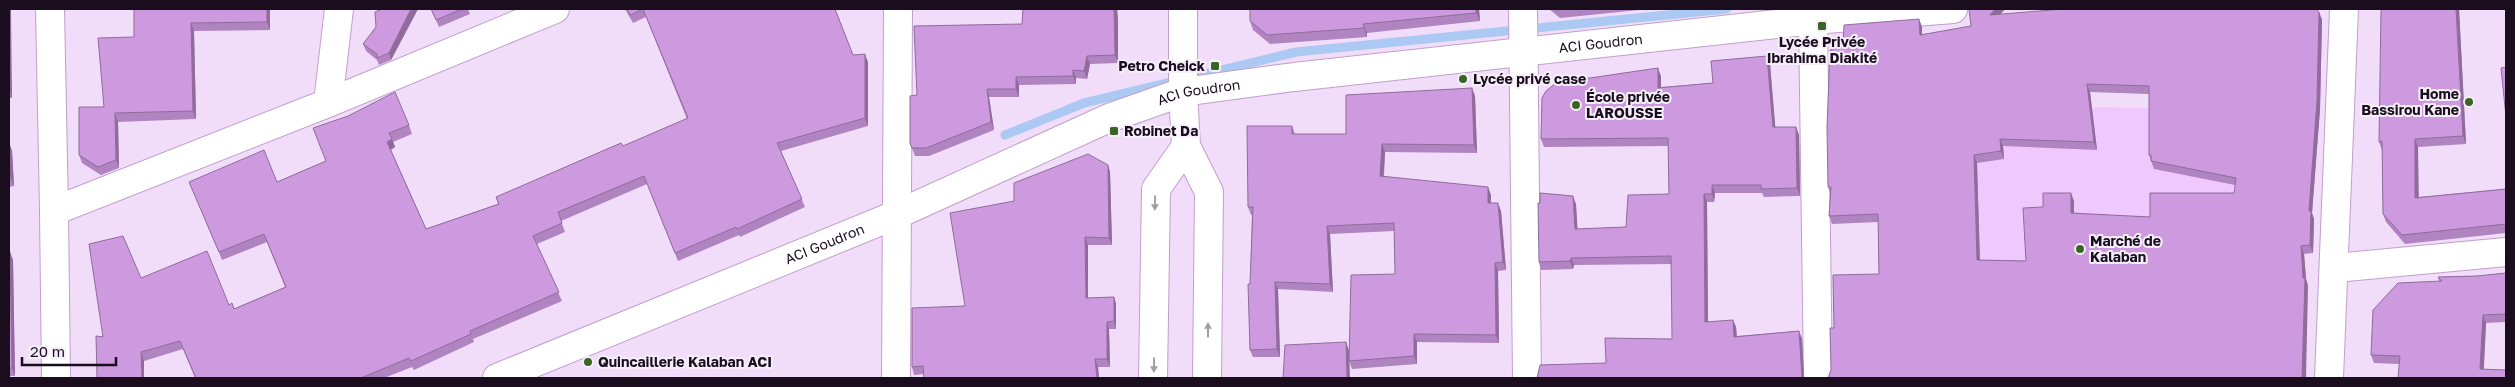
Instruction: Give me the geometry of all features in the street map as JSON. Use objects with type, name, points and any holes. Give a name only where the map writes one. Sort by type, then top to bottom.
[{"type":"street","points":[[50,9],[56,378]]},
{"type":"street","points":[[328,103],[338,9]]},
{"type":"street","points":[[54,211],[328,103],[555,9]]},
{"type":"street","points":[[896,378],[898,9]]},
{"type":"street","points":[[1183,9],[1183,92],[1186,146],[1209,192],[1208,378]]},
{"type":"street","points":[[1523,9],[1527,378]]},
{"type":"street","name":"ACI Goudron","points":[[497,378],[898,214],[1109,118],[1183,92],[1294,77],[1813,20],[1953,9]]},
{"type":"street","points":[[2329,378],[2335,268],[2344,9]]},
{"type":"street","points":[[1813,20],[1818,378]]},
{"type":"street","points":[[1154,378],[1156,189],[1186,146]]},
{"type":"street","points":[[2335,268],[2506,252]]},
{"type":"shaded area","name":"Marché de Kalaban","points":[[2103,107],[2241,111],[2215,378],[1933,378],[1932,119]]},
{"type":"building","points":[[134,9],[267,9],[267,22],[191,23],[193,111],[115,113],[116,160],[98,167],[79,155],[79,107],[104,107],[98,38],[134,37]]},
{"type":"building","points":[[382,9],[411,9],[389,53],[377,58],[377,54],[363,44],[376,27],[375,12]]},
{"type":"building","points":[[431,9],[462,9],[436,20]]},
{"type":"building","points":[[627,9],[643,9],[630,15]]},
{"type":"building","points":[[643,9],[835,9],[853,55],[865,54],[865,118],[777,143],[802,199],[737,229],[736,227],[675,253],[644,176],[558,212],[562,223],[533,236],[559,292],[470,331],[471,334],[411,361],[409,358],[361,378],[196,378],[180,341],[141,352],[142,378],[97,378],[96,336],[103,337],[89,244],[123,236],[141,278],[207,251],[229,305],[232,303],[234,309],[286,287],[264,234],[219,252],[189,182],[264,150],[277,182],[326,161],[313,128],[348,116],[395,92],[409,125],[389,133],[392,139],[387,142],[426,229],[499,204],[496,197],[621,143],[623,146],[688,118]]},
{"type":"building","points":[[1023,9],[1114,9],[1115,55],[1087,56],[1084,71],[1073,70],[1073,76],[1016,77],[1016,89],[987,89],[991,122],[926,148],[912,148],[910,143],[910,96],[917,95],[914,26],[1022,24]]},
{"type":"building","points":[[1250,9],[1476,9],[1476,13],[1363,24],[1364,28],[1267,35],[1250,21]]},
{"type":"building","points":[[1969,9],[1995,9],[1990,15],[2064,9],[2316,9],[2319,12],[2317,101],[2309,211],[2311,211],[2310,245],[2301,246],[2303,278],[2305,278],[2302,378],[1828,378],[1831,370],[1830,328],[1834,328],[1833,275],[1879,274],[1878,214],[1829,216],[1831,187],[1828,187],[1827,127],[1830,50],[1843,45],[1844,25],[1919,19],[1920,35],[1971,26]],"holes":[[[2087,84],[2149,86],[2149,155],[2151,155],[2151,161],[2236,178],[2234,193],[2150,193],[2150,217],[2071,213],[2071,193],[2043,193],[2043,207],[2023,208],[2026,261],[1977,260],[1974,155],[2001,151],[2000,139],[2094,142]]]},
{"type":"building","points":[[2383,9],[2456,9],[2463,136],[2415,139],[2415,198],[2506,189],[2506,224],[2402,235],[2383,214],[2382,141],[2379,142],[2381,11]]},
{"type":"building","points":[[1767,56],[1773,127],[1796,127],[1797,188],[1761,189],[1761,185],[1712,185],[1712,194],[1704,194],[1705,322],[1733,320],[1734,337],[1799,331],[1802,378],[1537,378],[1540,365],[1606,363],[1605,338],[1672,339],[1671,256],[1571,258],[1570,261],[1539,262],[1538,203],[1540,203],[1540,193],[1573,196],[1575,229],[1626,227],[1628,195],[1669,194],[1668,138],[1541,139],[1542,98],[1546,91],[1556,83],[1658,68],[1658,88],[1713,83],[1711,61]]},
{"type":"building","points":[[2506,67],[2506,117],[2501,68]]},
{"type":"building","points":[[1472,88],[1474,145],[1382,144],[1380,176],[1488,187],[1488,203],[1498,203],[1503,262],[1495,263],[1496,335],[1414,334],[1414,356],[1349,361],[1351,275],[1395,274],[1394,223],[1327,226],[1330,284],[1275,282],[1277,349],[1250,350],[1248,284],[1250,284],[1253,207],[1248,207],[1247,126],[1292,126],[1292,134],[1346,134],[1346,95]]},
{"type":"building","points":[[9,146],[10,177],[9,178]]},
{"type":"building","points":[[1088,154],[1108,165],[1109,238],[1085,237],[1086,298],[1114,297],[1114,321],[1107,322],[1107,359],[1095,359],[1097,378],[924,378],[923,366],[912,367],[912,308],[965,306],[950,213],[1014,201],[1014,183]]},
{"type":"building","points":[[10,252],[12,368],[9,368]]},
{"type":"building","points":[[2506,273],[2506,314],[2483,315],[2480,369],[2506,370],[2506,378],[2398,378],[2400,356],[2371,355],[2373,310],[2398,283],[2442,281],[2438,277]]},
{"type":"building","points":[[1346,342],[1347,378],[1283,378],[1285,345]]},
{"type":"waterway","points":[[1005,135],[1084,103],[1296,52],[1727,9]]},
{"type":"place","name":"Lycée Privée Ibrahima Diakité","points":[[1822,26]]},
{"type":"place","name":"Petro Cheick","points":[[1215,66]]},
{"type":"place","name":"Lycée privé case","points":[[1463,79]]},
{"type":"place","name":"Home Bassirou Kane","points":[[2469,102]]},
{"type":"place","name":"École privée LAROUSSE","points":[[1576,105]]},
{"type":"place","name":"Robinet Da","points":[[1114,131]]},
{"type":"place","name":"Marché de Kalaban","points":[[2080,249]]},
{"type":"place","name":"Quincaillerie Kalaban ACI","points":[[588,362]]}]
